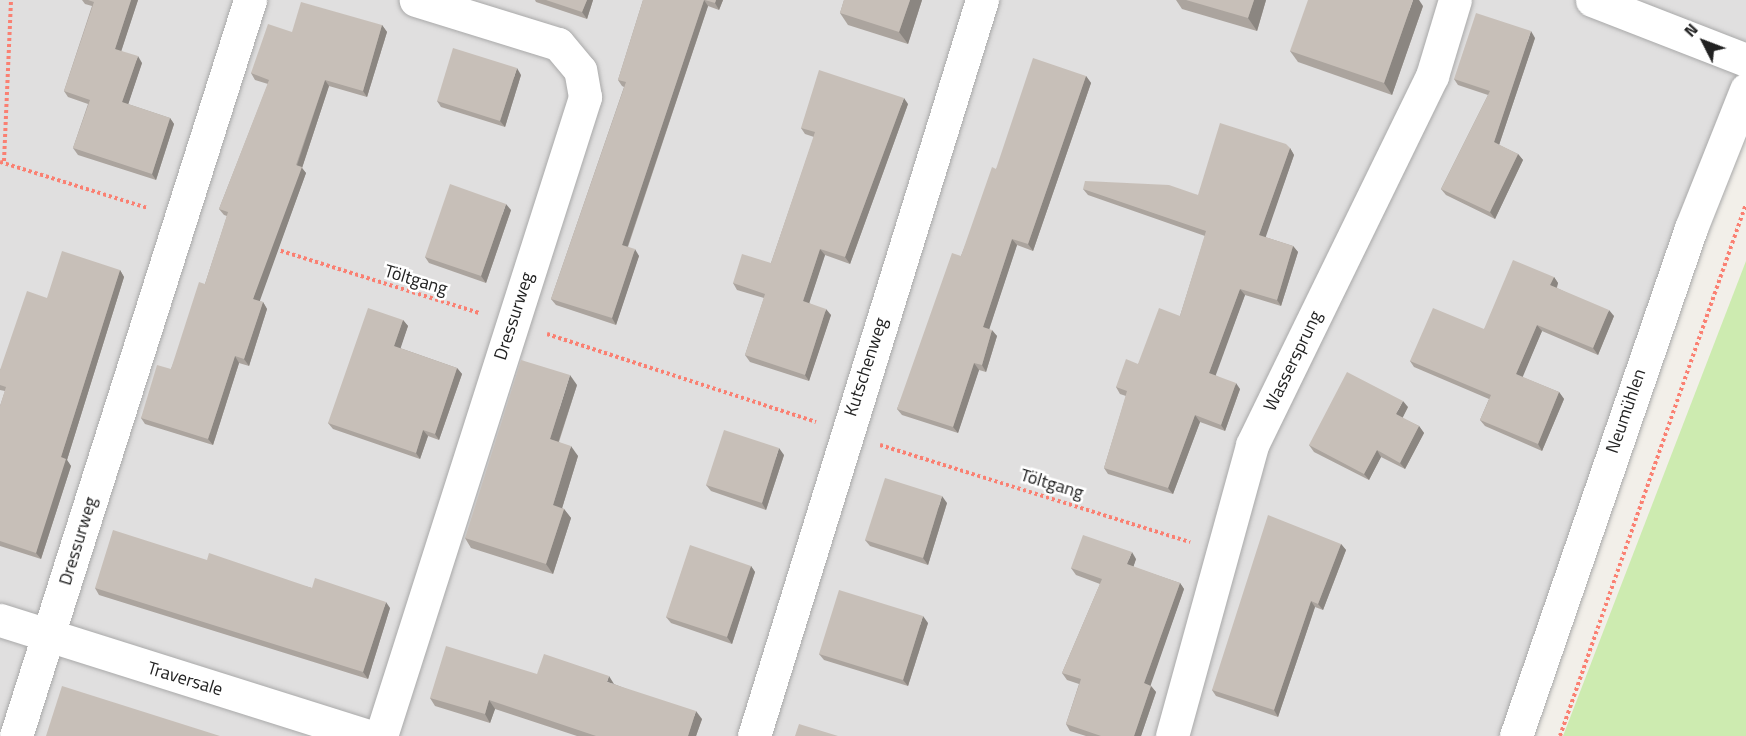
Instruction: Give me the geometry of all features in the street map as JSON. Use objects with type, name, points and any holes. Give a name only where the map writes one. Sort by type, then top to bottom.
[{"type":"street","name":"Dressurweg","points":[[16,736],[49,636],[177,217],[250,0]]},
{"type":"street","name":"Dressurweg","points":[[381,736],[585,97],[580,70],[558,44],[416,0]]},
{"type":"street","name":"Kutschenweg","points":[[754,736],[982,0]]},
{"type":"street","name":"Wassersprung","points":[[1172,736],[1252,445],[1432,76],[1455,0]]},
{"type":"street","points":[[1592,0],[1746,60]]},
{"type":"street","name":"Neumühlen","points":[[1516,736],[1687,239],[1746,90]]},
{"type":"street","name":"Traversale","points":[[0,620],[369,736]]},
{"type":"path","points":[[11,0],[2,161],[177,217]]},
{"type":"path","points":[[1560,736],[1746,204]]},
{"type":"path","name":"Töltgang","points":[[265,246],[824,424]]},
{"type":"path","name":"Töltgang","points":[[873,442],[1223,552]]},
{"type":"shaded area","points":[[0,0],[1746,0],[1746,59],[1730,89],[1505,736],[0,736]]},
{"type":"green space","points":[[1746,261],[1746,736],[1563,736]]},
{"type":"building","points":[[88,0],[131,0],[115,49],[138,56],[122,102],[170,118],[152,174],[73,148],[90,100],[64,91],[94,2]]},
{"type":"building","points":[[546,0],[587,0],[582,12]]},
{"type":"building","points":[[643,0],[704,0],[622,245],[635,249],[612,318],[551,299],[626,82],[618,80]]},
{"type":"building","points":[[844,0],[910,0],[899,32],[840,13]]},
{"type":"building","points":[[1186,0],[1254,0],[1248,18]]},
{"type":"building","points":[[1308,0],[1413,0],[1384,83],[1290,51]]},
{"type":"building","points":[[301,2],[382,25],[363,91],[325,80],[296,165],[302,167],[253,299],[263,302],[244,359],[235,356],[208,439],[141,418],[157,365],[171,369],[199,282],[205,284],[228,212],[219,209],[269,80],[251,73],[268,24],[292,32]]},
{"type":"building","points":[[1476,13],[1531,31],[1494,142],[1518,154],[1490,212],[1441,189],[1490,91],[1454,79]]},
{"type":"building","points":[[453,48],[517,68],[500,121],[437,101]]},
{"type":"building","points":[[1033,58],[1086,76],[1028,244],[1012,239],[983,327],[992,330],[982,365],[974,363],[953,427],[897,409],[952,253],[961,256],[992,167],[996,169]]},
{"type":"building","points":[[819,70],[904,98],[845,257],[820,249],[803,301],[826,309],[805,375],[745,355],[765,294],[733,283],[742,254],[771,263],[815,132],[801,128]]},
{"type":"building","points":[[1220,123],[1286,144],[1290,148],[1259,235],[1293,246],[1277,300],[1240,289],[1209,373],[1236,383],[1221,425],[1195,415],[1168,488],[1104,468],[1127,391],[1116,387],[1126,359],[1138,364],[1159,308],[1180,316],[1206,231],[1083,189],[1085,181],[1169,185],[1198,195]]},
{"type":"building","points":[[450,184],[506,204],[481,276],[425,257]]},
{"type":"building","points":[[62,251],[120,270],[61,457],[66,459],[36,553],[0,541],[0,406],[6,387],[0,385],[0,370],[27,291],[47,298]]},
{"type":"building","points":[[1513,260],[1554,277],[1550,285],[1609,310],[1593,348],[1537,325],[1516,374],[1559,392],[1538,444],[1480,420],[1491,395],[1410,361],[1433,308],[1484,329]]},
{"type":"building","points":[[368,308],[403,320],[394,346],[457,368],[435,434],[423,430],[416,453],[328,423]]},
{"type":"building","points":[[521,360],[570,375],[550,439],[571,446],[553,505],[564,509],[546,564],[465,538]]},
{"type":"building","points":[[1347,372],[1403,401],[1396,414],[1419,426],[1400,463],[1377,450],[1364,474],[1309,445]]},
{"type":"building","points":[[724,430],[779,448],[762,503],[706,485]]},
{"type":"building","points":[[885,478],[942,496],[923,558],[865,540]]},
{"type":"building","points":[[1268,515],[1341,544],[1318,604],[1311,601],[1274,710],[1212,690]]},
{"type":"building","points":[[113,530],[207,560],[209,553],[312,588],[315,578],[386,602],[363,672],[95,588]]},
{"type":"building","points":[[1083,535],[1132,552],[1127,564],[1180,583],[1144,683],[1151,686],[1134,736],[1101,736],[1066,724],[1081,679],[1062,673],[1102,579],[1071,568]]},
{"type":"building","points":[[690,545],[751,566],[727,637],[666,617]]},
{"type":"building","points":[[839,590],[923,616],[903,680],[819,654]]},
{"type":"building","points":[[446,646],[537,674],[544,654],[609,676],[607,682],[696,711],[688,736],[596,736],[489,700],[485,714],[430,698]]},
{"type":"building","points":[[62,686],[220,736],[46,736]]},
{"type":"building","points":[[799,724],[838,736],[795,736]]}]
